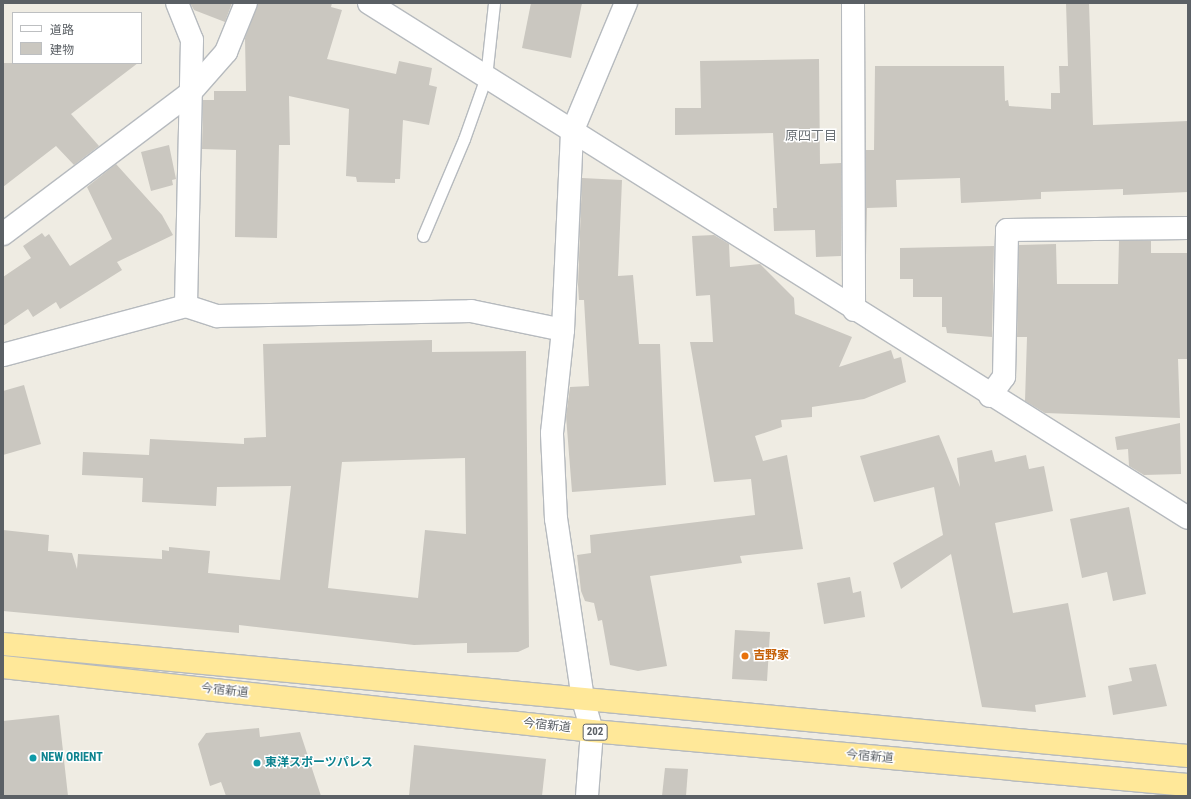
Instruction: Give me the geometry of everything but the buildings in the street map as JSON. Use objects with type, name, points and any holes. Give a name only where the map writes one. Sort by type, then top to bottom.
[{"type":"highway","points":[[3,644],[1188,756]]},
{"type":"highway","name":"今宿新道","points":[[3,667],[592,731],[1188,785]]},
{"type":"street","points":[[177,3],[192,40],[186,306]]},
{"type":"street","points":[[3,234],[190,93],[226,52],[246,3]]},
{"type":"street","points":[[369,3],[990,396],[1188,518]]},
{"type":"street","points":[[587,796],[592,731],[583,699],[556,519],[552,433],[563,330],[572,132],[626,3]]},
{"type":"street","points":[[853,3],[854,310]]},
{"type":"street","points":[[990,396],[1004,377],[1007,230],[1188,228]]},
{"type":"street","points":[[3,354],[186,306],[217,316],[470,311],[563,330]]},
{"type":"lane","points":[[423,236],[464,139],[486,77],[494,3]]},
{"type":"place","name":"吉野家","points":[[745,656]]},
{"type":"place","name":"NEW ORIENT","points":[[33,758]]},
{"type":"place","name":"東洋スポーツパレス","points":[[257,763]]},
{"type":"district","name":"原四丁目","points":[[811,136]]}]
